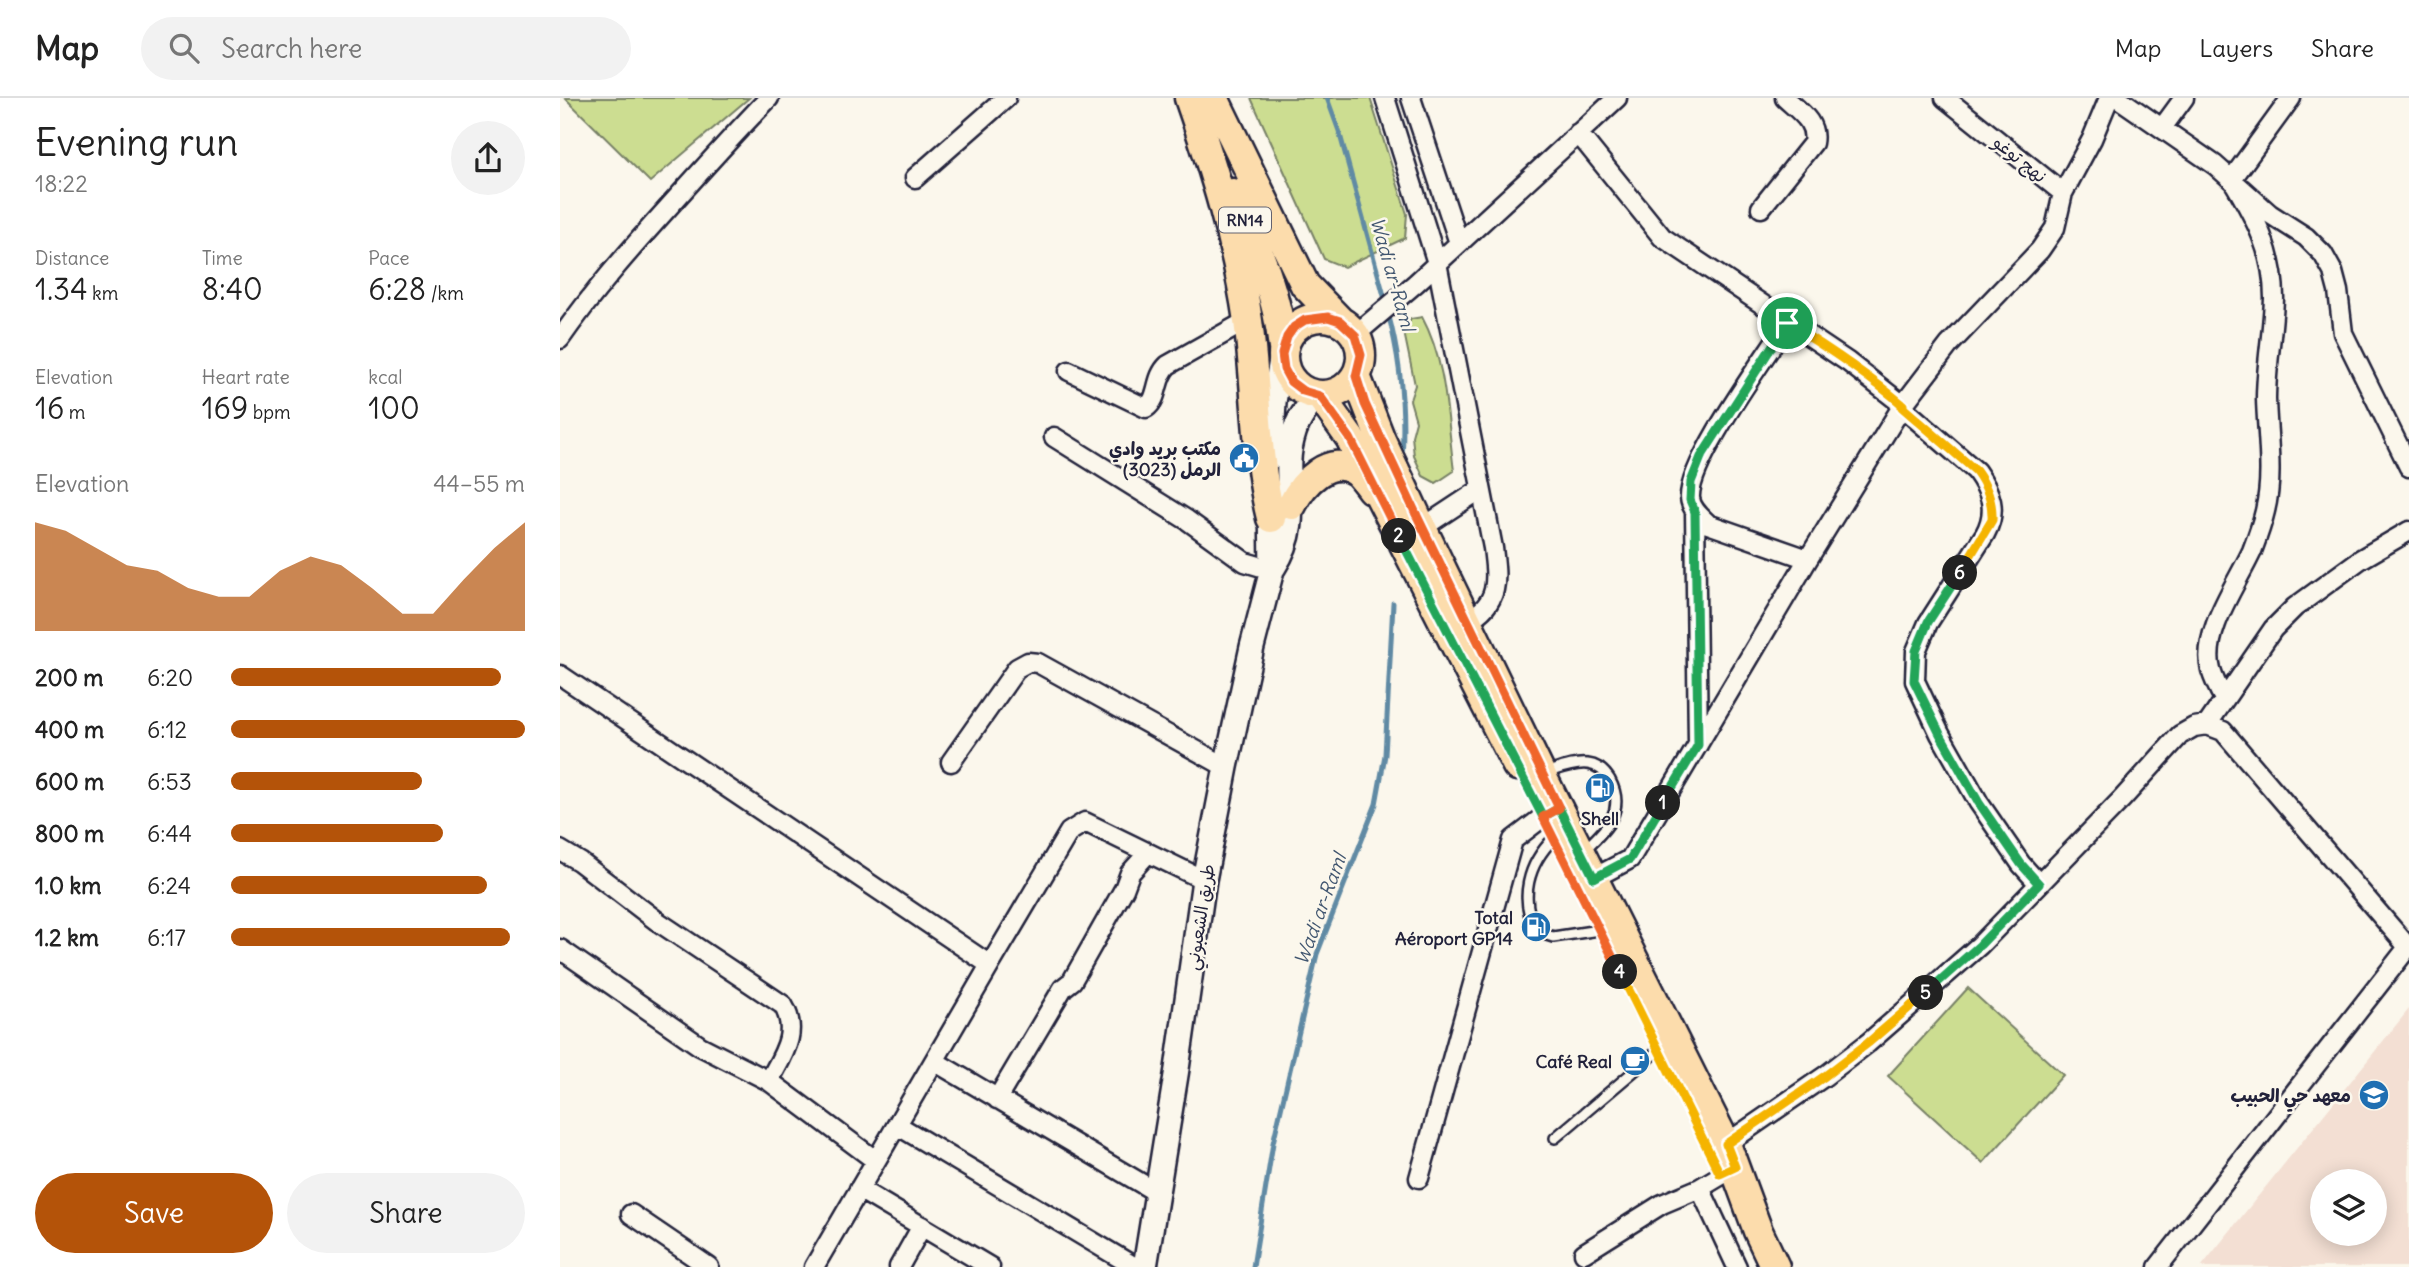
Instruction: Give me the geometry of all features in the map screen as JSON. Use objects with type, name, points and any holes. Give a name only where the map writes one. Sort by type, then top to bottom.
[{"type":"main road","points":[[1190,98],[1229,230],[1248,320],[1260,465],[1281,512],[1314,475],[1335,466],[1357,472],[1383,503]]},
{"type":"main road","name":"RN14","points":[[1190,98],[1260,254],[1279,314],[1284,369],[1291,382],[1303,391],[1318,395],[1350,438],[1552,821],[1599,930],[1720,1168],[1758,1231],[1775,1267]]},
{"type":"main road","name":"RN14","points":[[1214,98],[1305,285],[1348,328],[1361,355],[1356,376],[1381,440],[1541,774],[1552,821],[1581,852],[1594,878],[1720,1168]]},
{"type":"main road","points":[[1282,351],[1294,327],[1305,320],[1328,317],[1348,328]]},
{"type":"main road","points":[[1318,395],[1340,391],[1356,376]]},
{"type":"street","points":[[560,339],[643,236],[769,98]]},
{"type":"street","points":[[915,178],[1006,98]]},
{"type":"street","points":[[1385,98],[1437,263],[1493,548],[1496,568],[1495,589],[1491,601],[1482,612],[1468,620]]},
{"type":"street","points":[[1428,98],[1413,105],[1459,243]]},
{"type":"street","points":[[1348,328],[1437,263],[1617,98]]},
{"type":"street","points":[[1761,208],[1813,143],[1815,134],[1812,124],[1785,98]]},
{"type":"street","name":"نهج توغو","points":[[1945,98],[2063,193]]},
{"type":"street","points":[[1594,878],[1630,859],[1902,406],[1949,345],[2040,250],[2055,228],[2063,193],[2092,139],[2109,98]]},
{"type":"street","points":[[2118,98],[2232,179],[2270,214],[2306,237],[2323,254],[2333,272],[2338,291],[2343,333],[2409,467]]},
{"type":"street","points":[[2162,128],[2184,98]]},
{"type":"street","points":[[2232,179],[2291,98]]},
{"type":"street","points":[[1578,133],[1662,237],[1848,362],[1976,471],[1985,484],[1993,510],[1992,520],[1928,622],[1916,651],[1914,681],[1940,734],[1986,813],[2021,864],[2039,884]]},
{"type":"street","points":[[2224,699],[2211,669],[2209,655],[2213,630],[2252,551],[2265,510],[2269,478],[2266,396],[2268,347],[2274,300],[2273,278],[2264,240],[2254,215],[2232,179]]},
{"type":"street","points":[[1069,371],[1146,408],[1153,402],[1161,372],[1168,365],[1248,320]]},
{"type":"street","points":[[1698,745],[1695,512],[1690,500],[1691,482],[1701,457],[1787,323]]},
{"type":"street","name":"طريق الشعبوني","points":[[1145,1267],[1204,880],[1226,767],[1272,570],[1289,538],[1281,512],[1272,427],[1282,351]]},
{"type":"street","name":"طريق الشعبوني","points":[[1281,512],[1293,434],[1299,420],[1318,395]]},
{"type":"street","points":[[1054,437],[1187,520],[1245,562],[1272,570]]},
{"type":"street","points":[[1422,528],[1481,489]]},
{"type":"street","points":[[1695,512],[1708,524],[1808,559]]},
{"type":"street","points":[[2207,725],[2273,629],[2295,607],[2361,559],[2409,531]]},
{"type":"street","points":[[951,762],[1017,668],[1028,662],[1038,663],[1226,767]]},
{"type":"street","points":[[560,675],[990,965]]},
{"type":"street","points":[[1584,1253],[1720,1168],[1825,1076],[1868,1043],[1980,945],[2180,735],[2194,727],[2207,725],[2223,731],[2409,947],[2158,1267]]},
{"type":"street","points":[[1419,1178],[1513,840],[1552,821]]},
{"type":"street","points":[[814,1267],[874,1160],[1069,832],[1085,822],[1204,880]]},
{"type":"street","points":[[560,850],[580,862],[657,922],[783,1005],[788,1012],[790,1041],[769,1081]]},
{"type":"street","points":[[997,1099],[1063,988],[1072,981],[1078,971],[1124,889],[1130,873],[1148,853]]},
{"type":"street","points":[[560,949],[700,1046],[769,1081],[874,1160]]},
{"type":"street","points":[[934,1061],[1157,1192]]},
{"type":"street","points":[[897,1125],[1135,1267]]},
{"type":"street","points":[[1720,1168],[1737,1267]]},
{"type":"street","points":[[859,1189],[990,1267]]},
{"type":"street","points":[[631,1214],[709,1267]]},
{"type":"street","points":[[899,1267],[922,1226]]},
{"type":"lane","points":[[1541,774],[1587,764],[1599,767],[1608,777],[1618,798],[1615,814],[1581,852]]},
{"type":"lane","points":[[1552,821],[1525,897],[1530,920],[1537,932],[1553,937],[1599,930]]},
{"type":"lane","points":[[1555,1138],[1659,1050]]},
{"type":"shaded area","name":"معهد حي الحبيب","points":[[2409,1009],[2409,1267],[2201,1267]]},
{"type":"green space","points":[[565,98],[749,98],[650,182]]},
{"type":"green space","points":[[1251,98],[1370,98],[1407,214],[1405,238],[1344,267],[1324,259]]},
{"type":"green space","points":[[1422,317],[1437,353],[1441,372],[1454,471],[1436,483],[1423,476],[1414,456],[1412,436],[1416,421],[1410,400],[1415,385],[1404,332],[1411,319]]},
{"type":"green space","points":[[1968,988],[2063,1075],[1983,1163],[1888,1076]]},
{"type":"waterway","name":"Wadi ar-Raml","points":[[1327,98],[1339,131],[1386,303]]},
{"type":"waterway","name":"Wadi ar-Raml","points":[[1388,313],[1401,385],[1402,459]]},
{"type":"waterway","name":"Wadi ar-Raml","points":[[1253,1267],[1273,1143],[1317,954],[1376,804],[1385,755],[1393,603]]},
{"type":"place","name":"مكتب بريد وادي الرمل (3023)","points":[[1244,458]]},
{"type":"place","name":"Shell","points":[[1600,788]]},
{"type":"place","name":"Total Aéroport GP14","points":[[1536,927]]},
{"type":"place","name":"Café Real","points":[[1635,1061]]},
{"type":"place","name":"معهد حي الحبيب","points":[[2374,1095]]},
{"type":"route","points":[[1787,323],[1701,457],[1691,482],[1690,500],[1695,512],[1698,745],[1630,859],[1594,878],[1559,808],[1543,817],[1350,438],[1320,396],[1303,391],[1291,382],[1284,369],[1282,354],[1287,337],[1294,327],[1316,317],[1340,321],[1355,335],[1361,355],[1356,376],[1365,404],[1422,528],[1559,808],[1543,817],[1720,1174],[1735,1167],[1726,1144],[1741,1136],[1868,1043],[1980,945],[2039,884],[1998,834],[1960,771],[1914,681],[1916,651],[1928,622],[1992,520],[1993,510],[1985,484],[1976,471],[1888,392],[1848,362],[1787,323]]}]
